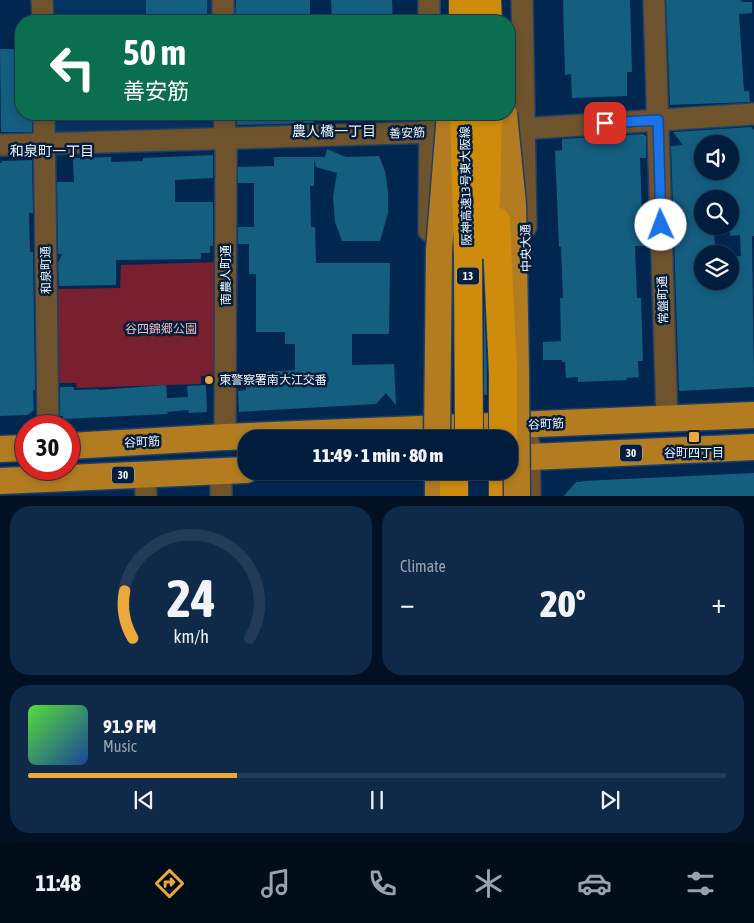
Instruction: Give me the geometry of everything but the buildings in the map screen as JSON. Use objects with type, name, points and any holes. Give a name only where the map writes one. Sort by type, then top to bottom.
[{"type":"highway","points":[[463,0],[463,15]]},
{"type":"highway","points":[[487,0],[488,15]]},
{"type":"highway","points":[[453,430],[455,258],[476,120]]},
{"type":"highway","points":[[476,120],[498,234],[503,430]]},
{"type":"highway","name":"阪神高速13号東大阪線","points":[[469,430],[468,257],[476,120]]},
{"type":"highway","name":"阪神高速13号東大阪線","points":[[476,120],[485,233],[486,430]]},
{"type":"highway","points":[[454,480],[454,496]]},
{"type":"highway","points":[[469,480],[469,496]]},
{"type":"highway","points":[[486,480],[486,496]]},
{"type":"highway","points":[[503,480],[503,496]]},
{"type":"main road","points":[[453,0],[453,15]]},
{"type":"main road","points":[[494,0],[495,15]]},
{"type":"main road","points":[[431,430],[439,250],[476,120]]},
{"type":"main road","name":"中央大通","points":[[476,120],[512,204],[517,496]]},
{"type":"main road","name":"谷町筋","points":[[484,430],[528,425],[754,415]]},
{"type":"main road","name":"谷町筋","points":[[80,445],[238,437]]},
{"type":"main road","name":"30","points":[[519,457],[754,447]]},
{"type":"main road","points":[[0,449],[15,448]]},
{"type":"main road","name":"30","points":[[0,481],[145,485],[221,484],[238,474]]},
{"type":"main road","points":[[438,480],[438,496]]},
{"type":"street","points":[[42,0],[42,15]]},
{"type":"street","points":[[223,0],[223,15]]},
{"type":"street","points":[[429,0],[430,15]]},
{"type":"street","name":"中央大通","points":[[522,0],[528,425],[519,457],[530,496]]},
{"type":"street","name":"常盤町通","points":[[654,0],[667,419]]},
{"type":"street","name":"善安筋","points":[[0,145],[225,139],[476,120],[525,128],[754,114]]},
{"type":"street","name":"和泉町通","points":[[44,120],[48,415]]},
{"type":"street","name":"南農人町通","points":[[224,120],[225,437]]},
{"type":"street","points":[[476,120],[476,152]]},
{"type":"street","points":[[430,123],[431,430]]},
{"type":"street","points":[[427,480],[428,496]]},
{"type":"shaded area","points":[[53,0],[213,0],[214,15],[53,15]]},
{"type":"shaded area","points":[[55,120],[215,120],[209,128],[55,132]]},
{"type":"green space","name":"谷四錦郷公園","points":[[218,262],[217,376],[201,376],[201,384],[77,388],[76,383],[56,383],[55,289],[120,288],[121,265]]},
{"type":"place","name":"東警察署南大江交番","points":[[209,380]]},
{"type":"place","name":"谷町四丁目","points":[[694,437]]},
{"type":"district","name":"農人橋一丁目","points":[[334,131]]},
{"type":"district","name":"和泉町一丁目","points":[[52,151]]},
{"type":"route","points":[[605,123],[658,120],[661,225]]}]
